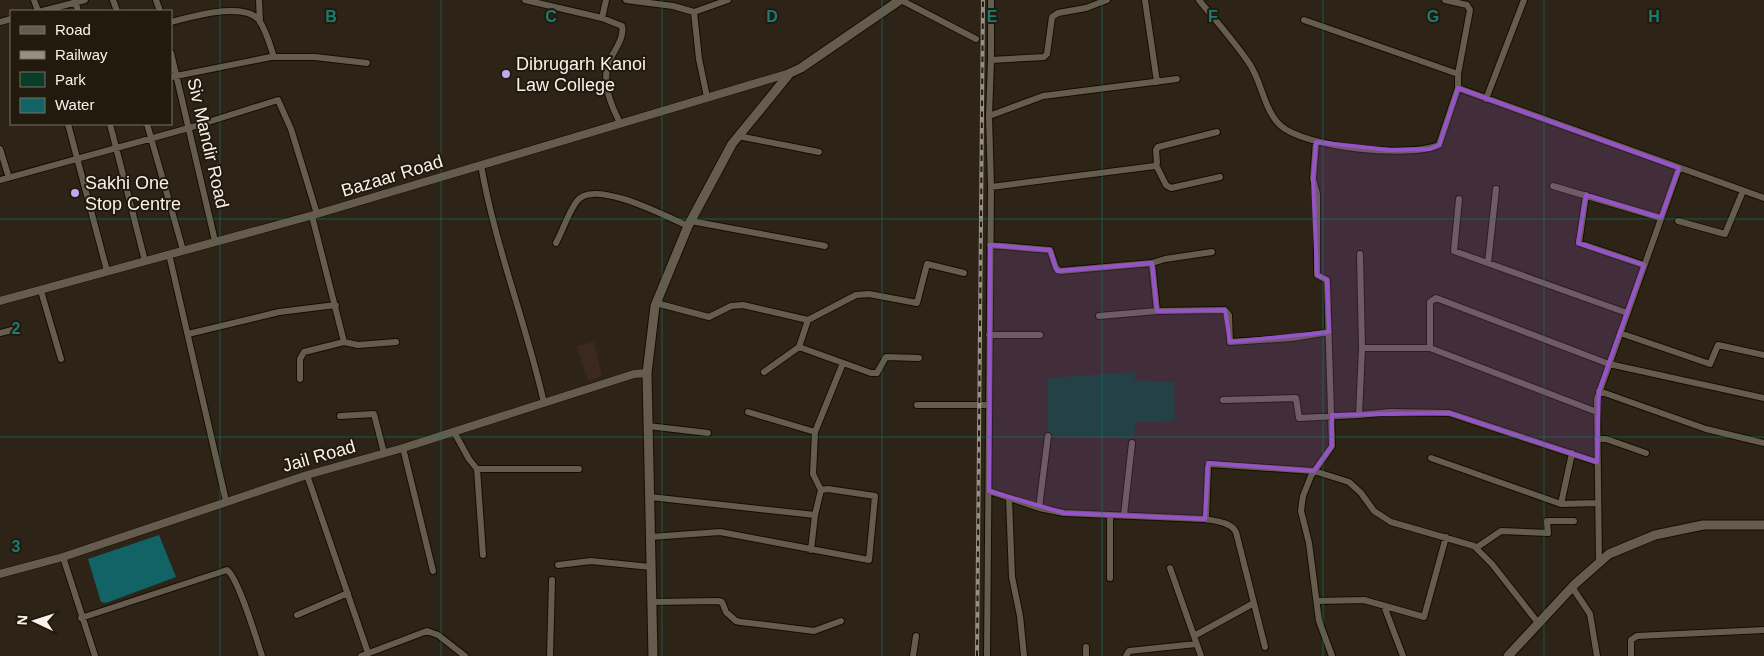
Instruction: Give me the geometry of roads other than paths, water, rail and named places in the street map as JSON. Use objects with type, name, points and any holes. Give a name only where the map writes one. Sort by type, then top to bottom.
[{"type":"main road","points":[[653,656],[647,373],[656,303],[690,224],[738,136],[790,73],[801,68],[901,0]]},
{"type":"main road","points":[[1508,656],[1572,587],[1609,554],[1655,535],[1703,525],[1764,525]]},
{"type":"street","points":[[45,10],[85,0]]},
{"type":"street","points":[[259,0],[260,22],[274,56]]},
{"type":"street","points":[[525,0],[602,18],[619,24],[623,29],[608,64],[606,82],[607,91],[620,123]]},
{"type":"street","points":[[602,18],[606,0]]},
{"type":"street","points":[[626,0],[673,6],[694,12],[728,0]]},
{"type":"street","points":[[901,0],[976,39]]},
{"type":"street","points":[[987,656],[991,0]]},
{"type":"street","points":[[991,60],[1038,59],[1046,56],[1052,17],[1058,13],[1086,8],[1107,0]]},
{"type":"street","points":[[1145,0],[1157,82]]},
{"type":"street","points":[[1199,0],[1250,64],[1273,115],[1280,124],[1294,134],[1316,142],[1390,150],[1430,149],[1439,145],[1458,88],[1458,74],[1470,10],[1467,5],[1445,0]]},
{"type":"street","points":[[1486,99],[1524,0]]},
{"type":"street","points":[[172,22],[231,11],[250,14],[260,22]]},
{"type":"street","points":[[694,12],[699,59],[707,97]]},
{"type":"street","points":[[1304,20],[1458,74]]},
{"type":"street","points":[[174,77],[274,56],[315,56],[367,63]]},
{"type":"street","name":"Siv Mandir Road","points":[[172,61],[174,77],[189,128],[215,241]]},
{"type":"street","name":"Bazaar Road","points":[[0,301],[315,215],[790,73]]},
{"type":"street","points":[[989,116],[1043,96],[1177,79]]},
{"type":"street","points":[[1458,88],[1764,198]]},
{"type":"street","points":[[0,180],[189,128],[275,101],[280,102],[301,157],[344,342]]},
{"type":"street","points":[[68,125],[108,271]]},
{"type":"street","points":[[110,125],[145,261]]},
{"type":"street","points":[[147,125],[183,250]]},
{"type":"street","points":[[1217,132],[1158,147],[1156,150],[1156,165],[1166,185],[1171,188],[1220,177]]},
{"type":"street","points":[[738,136],[819,152]]},
{"type":"street","points":[[1316,142],[1313,178],[1317,194],[1317,276],[1327,280],[1332,446],[1314,471],[1302,496],[1301,511],[1309,543],[1319,621],[1332,656]]},
{"type":"street","points":[[0,149],[9,178]]},
{"type":"street","points":[[481,165],[498,241],[533,354],[544,403]]},
{"type":"street","points":[[991,187],[1156,165]]},
{"type":"street","points":[[1599,563],[1597,412],[1599,391],[1679,168]]},
{"type":"street","points":[[1553,186],[1661,218]]},
{"type":"street","points":[[1488,263],[1496,189]]},
{"type":"street","points":[[1678,222],[1725,234],[1743,191]]},
{"type":"street","points":[[556,243],[577,201],[590,194],[603,194],[634,203],[690,224],[826,246]]},
{"type":"street","points":[[1586,195],[1579,243],[1644,265]]},
{"type":"street","points":[[1459,199],[1454,252],[1627,313]]},
{"type":"street","points":[[990,245],[1050,250],[1056,268],[1060,271],[1152,263],[1165,258],[1212,252]]},
{"type":"street","points":[[169,254],[226,501]]},
{"type":"street","points":[[1359,415],[1362,348],[1360,254]]},
{"type":"street","points":[[1152,263],[1157,311]]},
{"type":"street","points":[[656,303],[709,316],[731,306],[743,305],[808,320],[856,295],[869,294],[917,303],[927,264],[964,273]]},
{"type":"street","points":[[41,291],[61,359]]},
{"type":"street","points":[[1430,348],[1430,302],[1436,298],[1609,364],[1764,398]]},
{"type":"street","points":[[188,334],[279,312],[336,305]]},
{"type":"street","points":[[1100,316],[1157,311],[1225,310],[1229,315],[1230,342],[1277,340],[1329,332]]},
{"type":"street","points":[[764,372],[799,347],[808,320]]},
{"type":"street","points":[[0,333],[12,330]]},
{"type":"street","points":[[1620,333],[1710,364],[1718,345],[1764,354]]},
{"type":"street","points":[[989,335],[1040,335]]},
{"type":"street","points":[[300,379],[300,359],[302,354],[344,342],[358,345],[396,342]]},
{"type":"street","points":[[799,347],[875,374],[886,357],[920,358]]},
{"type":"street","points":[[1362,348],[1430,348],[1597,412]]},
{"type":"street","points":[[821,490],[814,481],[813,474],[815,432],[843,362]]},
{"type":"street","name":"Jail Road","points":[[0,574],[63,557],[307,475],[403,448],[634,374],[647,373]]},
{"type":"street","points":[[1599,391],[1706,429],[1764,444]]},
{"type":"street","points":[[1223,400],[1296,398],[1299,418],[1390,412],[1449,413],[1597,462]]},
{"type":"street","points":[[917,405],[989,405]]},
{"type":"street","points":[[748,412],[815,432]]},
{"type":"street","points":[[340,416],[374,414],[384,453]]},
{"type":"street","points":[[648,426],[708,433]]},
{"type":"street","points":[[446,434],[477,469],[483,555]]},
{"type":"street","points":[[1039,508],[1048,436]]},
{"type":"street","points":[[1597,439],[1606,439],[1646,453]]},
{"type":"street","points":[[1124,515],[1132,443]]},
{"type":"street","points":[[403,448],[433,571]]},
{"type":"street","points":[[1561,504],[1572,453]]},
{"type":"street","points":[[1431,458],[1561,504],[1598,502]]},
{"type":"street","points":[[1205,519],[1208,467],[1210,464],[1314,471],[1354,486],[1374,511],[1391,522],[1402,527],[1446,537],[1476,548],[1492,564],[1539,624]]},
{"type":"street","points":[[477,469],[579,469]]},
{"type":"street","points":[[307,475],[348,593],[364,655],[427,631],[438,635],[462,655]]},
{"type":"street","points":[[650,537],[720,532],[867,560],[870,558],[875,496],[828,489],[821,490]]},
{"type":"street","points":[[811,550],[815,515],[821,490]]},
{"type":"street","points":[[989,491],[1039,508],[1064,513],[1205,519],[1234,527],[1265,647]]},
{"type":"street","points":[[650,498],[815,515]]},
{"type":"street","points":[[1009,498],[1012,577],[1020,616],[1024,656]]},
{"type":"street","points":[[1110,514],[1110,578]]},
{"type":"street","points":[[1476,548],[1501,531],[1548,533],[1547,521],[1574,520]]},
{"type":"street","points":[[1317,601],[1356,599],[1422,617],[1427,616],[1446,537]]},
{"type":"street","points":[[63,557],[94,656]]},
{"type":"street","points":[[558,566],[591,561],[651,567]]},
{"type":"street","points":[[1170,568],[1201,656]]},
{"type":"street","points":[[81,618],[227,570],[230,572],[239,591],[262,656]]},
{"type":"street","points":[[550,656],[552,580]]},
{"type":"street","points":[[1572,587],[1590,614],[1597,656]]},
{"type":"street","points":[[296,615],[348,593]]},
{"type":"street","points":[[652,602],[718,600],[722,602],[726,612],[736,621],[814,631],[841,621]]},
{"type":"street","points":[[1194,636],[1254,603]]},
{"type":"street","points":[[1384,606],[1403,656]]},
{"type":"street","points":[[1631,656],[1630,643],[1637,636],[1764,630]]},
{"type":"street","points":[[913,656],[916,636]]},
{"type":"street","points":[[1126,656],[1129,651],[1196,644]]},
{"type":"street","points":[[1086,647],[1086,656]]},
{"type":"water","points":[[159,535],[176,577],[106,603],[101,602],[88,559]]},
{"type":"railway","points":[[977,656],[983,0]]},
{"type":"place","name":"Dibrugarh Kanoi Law College","points":[[506,74]]},
{"type":"place","name":"Sakhi One Stop Centre","points":[[75,193]]}]
